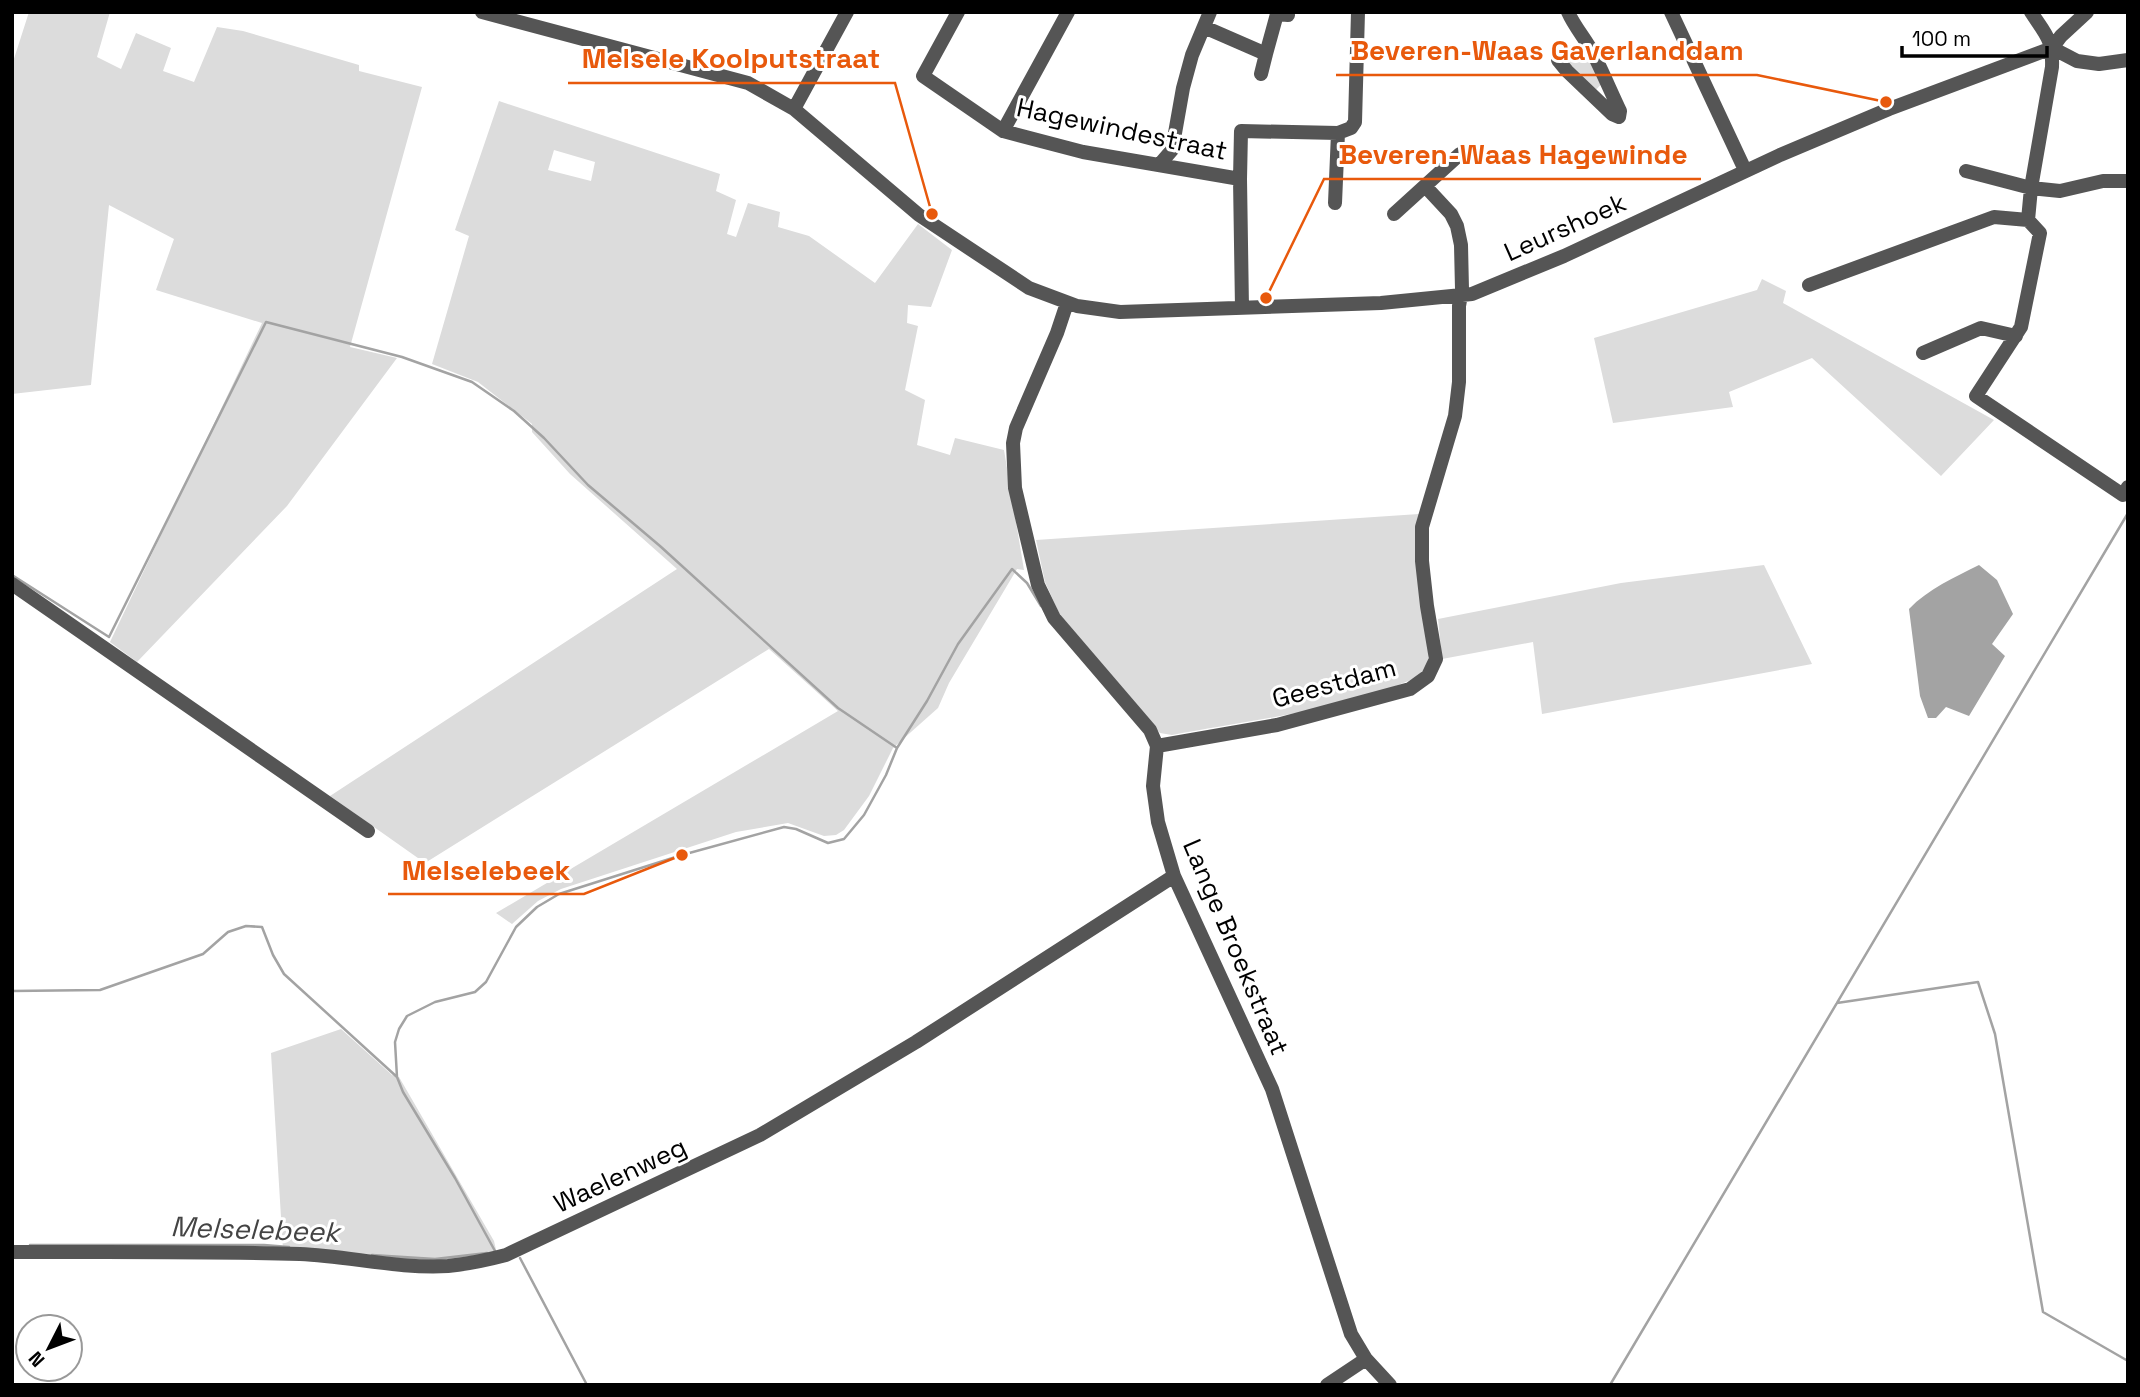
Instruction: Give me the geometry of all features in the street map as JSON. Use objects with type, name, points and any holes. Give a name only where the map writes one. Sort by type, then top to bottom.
[{"type":"street","name":"Leurshoek","points":[[482,12],[748,83],[794,109],[944,234],[1029,288],[1067,303],[1120,312],[1381,303],[1460,296],[1488,289],[1745,170],[1889,109],[2052,48]]},
{"type":"street","points":[[794,109],[847,12]]},
{"type":"street","name":"Hagewindestraat","points":[[958,12],[923,75],[1003,131],[1083,152],[1240,179],[1242,309]]},
{"type":"street","points":[[1003,131],[1068,12]]},
{"type":"street","points":[[1159,165],[1172,150],[1192,55],[1210,12]]},
{"type":"street","points":[[1240,179],[1241,131],[1338,133],[1351,128],[1355,122],[1358,12]]},
{"type":"street","points":[[1558,60],[1612,114],[1619,117],[1620,111],[1594,53],[1576,30],[1568,12]]},
{"type":"street","points":[[1690,12],[1673,16],[1745,170]]},
{"type":"street","points":[[2028,220],[2052,67],[2052,48],[2048,36],[2031,12]]},
{"type":"street","points":[[2052,48],[2087,12]]},
{"type":"street","points":[[1261,74],[1277,14],[1288,15]]},
{"type":"street","points":[[1204,27],[1266,54]]},
{"type":"street","points":[[2052,48],[2077,61],[2099,64],[2128,60]]},
{"type":"street","points":[[1335,203],[1338,133]]},
{"type":"street","points":[[1394,214],[1460,154]]},
{"type":"street","points":[[1966,172],[2031,188],[2060,191],[2104,181],[2128,181]]},
{"type":"street","name":"Geestdam","points":[[1157,746],[1277,725],[1410,689],[1428,676],[1436,659],[1422,561],[1422,527],[1455,415],[1459,382],[1462,271],[1457,226],[1451,214],[1425,186]]},
{"type":"street","points":[[1809,285],[1994,217],[2028,220],[2040,233],[2021,327],[1976,396],[2125,491]]},
{"type":"street","points":[[1067,303],[1016,428],[1013,443],[1015,488],[1038,585],[1045,601],[1065,632],[1150,730],[1157,746]]},
{"type":"street","points":[[1923,353],[1982,328],[2016,336]]},
{"type":"street","points":[[12,584],[368,831]]},
{"type":"street","name":"Lange Broekstraat","points":[[1157,746],[1153,786],[1158,822],[1174,876],[1272,1089],[1350,1334],[1366,1359],[1390,1385]]},
{"type":"street","name":"Waelenweg","points":[[12,1252],[240,1252],[309,1255],[416,1266],[468,1263],[506,1255],[760,1135],[916,1042],[1174,876]]},
{"type":"street","points":[[1326,1385],[1366,1359]]},
{"type":"shaded area","points":[[29,12],[110,12],[97,57],[121,69],[136,33],[171,48],[163,71],[194,82],[217,27],[243,31],[359,65],[359,71],[422,87],[350,347],[397,358],[287,506],[137,662],[110,642],[262,323],[156,290],[174,239],[109,205],[91,385],[12,394],[12,65]]},
{"type":"shaded area","points":[[1571,45],[1589,53],[1603,82],[1595,91],[1570,68],[1563,48]]},
{"type":"shaded area","points":[[499,101],[720,174],[716,191],[736,200],[727,234],[736,237],[748,203],[780,212],[778,227],[809,236],[875,283],[918,224],[952,250],[931,307],[908,305],[907,323],[918,326],[905,390],[925,400],[917,445],[950,455],[955,438],[1004,450],[1024,570],[1017,569],[949,683],[938,708],[893,748],[869,796],[844,830],[836,835],[824,836],[788,823],[736,832],[561,889],[538,901],[512,924],[496,913],[838,711],[769,649],[425,863],[330,796],[677,569],[570,474],[532,432],[532,424],[478,382],[432,364],[469,236],[455,230]],"holes":[[[554,150],[595,162],[591,181],[548,170]]]},
{"type":"shaded area","points":[[1762,279],[1786,291],[1783,303],[1994,420],[1941,476],[1812,358],[1729,392],[1733,407],[1613,423],[1594,338],[1757,290]]},
{"type":"shaded area","points":[[1419,514],[1429,655],[1425,673],[1367,696],[1335,704],[1172,735],[1160,733],[1060,615],[1045,582],[1036,540]]},
{"type":"shaded area","points":[[1764,565],[1812,664],[1542,714],[1533,642],[1442,659],[1438,619],[1621,583]]},
{"type":"shaded area","points":[[1979,565],[1997,580],[2013,614],[1992,644],[2005,656],[1969,716],[1946,707],[1936,718],[1928,718],[1920,696],[1909,609],[1933,589]]},
{"type":"shaded area","points":[[341,1029],[392,1075],[399,1077],[494,1241],[497,1254],[428,1262],[283,1250],[271,1053]]},
{"type":"waterway","points":[[12,575],[109,637],[266,322],[402,357],[472,382],[514,411],[544,438],[588,485],[660,546],[838,708],[897,748]]},
{"type":"waterway","points":[[1610,1385],[2128,513]]},
{"type":"waterway","name":"Melselebeek","points":[[397,1077],[395,1042],[407,1016],[435,1002],[475,992],[486,982],[516,927],[537,907],[559,894],[682,855],[784,827],[796,829],[828,843],[844,839],[864,815],[897,748],[958,644],[1012,569],[1027,583],[1041,606]]},
{"type":"waterway","name":"Melselebeek","points":[[12,991],[100,990],[203,954],[228,932],[246,926],[262,927],[284,974],[397,1077],[403,1092],[495,1251]]},
{"type":"waterway","points":[[1837,1003],[1978,982],[1995,1034],[2043,1312],[2128,1361]]},
{"type":"waterway","name":"Melselebeek","points":[[30,1245],[289,1247]]},
{"type":"waterway","name":"Melselebeek","points":[[372,1255],[435,1259],[487,1253]]},
{"type":"waterway","points":[[520,1258],[587,1385]]},
{"type":"place","name":"Beveren-Waas Gaverlanddam","points":[[1886,102]]},
{"type":"place","name":"Melsele Koolputstraat","points":[[932,214]]},
{"type":"place","name":"Beveren-Waas Hagewinde","points":[[1266,298]]},
{"type":"place","name":"Melselebeek","points":[[682,855]]}]
